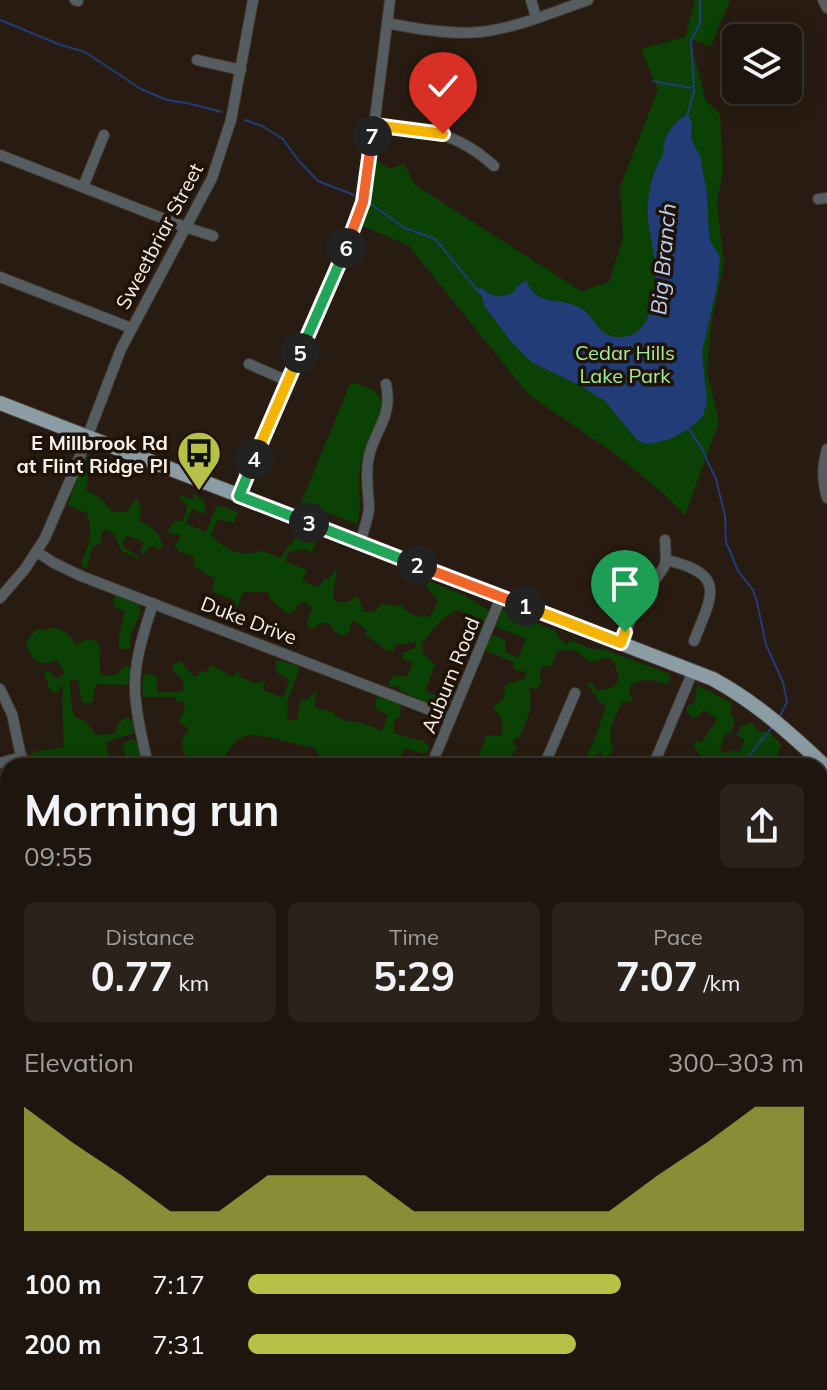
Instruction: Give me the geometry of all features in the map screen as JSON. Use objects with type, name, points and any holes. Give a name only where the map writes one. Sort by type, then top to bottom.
[{"type":"main road","points":[[0,403],[693,671],[728,687],[756,705],[816,758]]},
{"type":"street","name":"Sweetbriar Street","points":[[0,598],[37,552],[57,511],[131,328],[217,166],[231,120],[253,0]]},
{"type":"street","points":[[239,496],[360,213],[368,174],[390,0]]},
{"type":"street","points":[[531,0],[536,17]]},
{"type":"street","points":[[387,23],[470,32],[512,25],[588,0]]},
{"type":"street","points":[[823,0],[827,8]]},
{"type":"street","points":[[197,60],[241,70]]},
{"type":"street","points":[[374,125],[443,134],[463,142],[494,166]]},
{"type":"street","points":[[83,187],[104,135]]},
{"type":"street","points":[[0,155],[213,236]]},
{"type":"street","points":[[0,277],[131,328]]},
{"type":"street","points":[[249,364],[288,381]]},
{"type":"street","points":[[360,543],[369,509],[367,484],[370,452],[389,404],[386,384]]},
{"type":"street","points":[[827,449],[822,475],[827,498]]},
{"type":"street","points":[[621,643],[634,611],[666,560],[665,540]]},
{"type":"street","name":"Duke Drive","points":[[37,552],[66,570],[451,718]]},
{"type":"street","points":[[666,560],[694,569],[705,575],[709,582],[710,601],[694,641]]},
{"type":"street","name":"Auburn Road","points":[[434,758],[501,597]]},
{"type":"street","points":[[146,758],[135,687],[140,646],[153,603]]},
{"type":"street","points":[[656,758],[693,671]]},
{"type":"street","points":[[0,689],[12,714],[21,758]]},
{"type":"street","points":[[547,758],[575,693]]},
{"type":"green space","name":"Cedar Hills Lake Park","points":[[695,0],[730,0],[711,46],[690,40],[706,101],[720,114],[723,171],[717,203],[724,263],[711,325],[707,371],[719,422],[685,515],[614,453],[529,395],[408,245],[360,225],[370,195],[372,157],[390,169],[404,164],[415,185],[581,291],[609,282],[623,239],[620,187],[658,90],[641,49],[685,37]]},
{"type":"green space","points":[[351,382],[374,390],[385,406],[360,467],[357,524],[301,503]]},
{"type":"green space","points":[[88,455],[103,459],[90,467],[86,490],[101,498],[112,512],[126,512],[137,498],[141,509],[139,521],[155,531],[163,547],[151,547],[143,556],[140,551],[144,542],[127,535],[122,543],[124,547],[139,559],[122,551],[114,534],[105,529],[101,542],[92,548],[87,569],[83,567],[81,563],[90,533],[87,513],[68,504]]},
{"type":"green space","points":[[194,494],[204,500],[205,514],[192,509],[185,523],[206,532],[217,505],[238,512],[234,523],[218,519],[211,535],[235,552],[247,554],[262,551],[280,558],[296,536],[311,536],[317,542],[311,552],[304,549],[288,552],[286,562],[307,570],[302,580],[315,587],[324,579],[329,579],[337,567],[333,599],[340,603],[350,601],[355,596],[363,611],[373,611],[381,604],[403,606],[415,616],[430,617],[438,601],[426,586],[429,581],[464,595],[490,611],[483,634],[476,625],[471,626],[474,616],[457,610],[437,625],[422,644],[423,654],[435,664],[425,691],[438,696],[446,678],[460,683],[454,692],[455,700],[442,710],[401,691],[398,686],[389,687],[389,680],[396,675],[407,677],[413,662],[402,659],[403,653],[415,648],[416,642],[395,645],[394,651],[388,651],[366,636],[366,629],[352,620],[349,632],[344,636],[333,631],[330,623],[320,623],[312,630],[307,623],[312,608],[306,602],[298,604],[294,612],[288,614],[270,599],[268,592],[243,592],[234,616],[221,617],[218,611],[230,614],[235,600],[212,592],[215,578],[194,566],[193,556],[175,547],[181,535],[167,532],[175,521],[182,521],[188,506],[179,498],[193,499]]},
{"type":"green space","points":[[115,594],[140,603],[140,614],[127,650],[119,648],[125,610],[117,609],[113,604]]},
{"type":"green space","points":[[502,609],[556,631],[567,645],[569,640],[593,649],[603,649],[670,674],[670,680],[667,684],[649,680],[631,685],[631,702],[622,702],[612,724],[612,752],[608,758],[604,758],[601,752],[595,758],[585,758],[606,707],[587,684],[590,681],[597,691],[614,687],[619,679],[614,661],[608,658],[589,662],[571,650],[557,652],[552,666],[543,666],[541,683],[536,690],[532,687],[529,689],[529,714],[520,737],[513,739],[517,748],[510,758],[476,758],[486,736],[502,735],[502,719],[493,707],[504,698],[505,686],[524,679],[527,672],[515,670],[513,662],[486,651],[493,635],[506,640],[505,652],[518,658],[526,639],[496,627]]},
{"type":"green space","points":[[57,628],[67,633],[76,645],[87,640],[99,642],[100,673],[107,676],[129,666],[131,673],[127,685],[96,684],[92,703],[83,703],[78,679],[70,681],[76,718],[85,721],[96,735],[116,734],[118,723],[125,718],[134,720],[134,733],[106,742],[109,758],[32,758],[35,751],[64,747],[63,686],[54,693],[44,673],[48,671],[58,679],[65,673],[56,660],[41,663],[30,654],[26,643],[35,630]]},
{"type":"green space","points":[[280,660],[300,667],[288,699],[287,721],[297,719],[301,699],[307,700],[317,691],[314,707],[334,712],[335,716],[346,721],[360,722],[382,731],[388,715],[375,709],[380,693],[395,699],[401,707],[399,718],[394,719],[394,733],[424,741],[429,746],[428,751],[423,754],[405,748],[399,758],[320,758],[314,747],[248,736],[238,740],[226,758],[186,758],[182,742],[189,730],[178,720],[183,714],[183,701],[179,703],[174,697],[144,697],[145,673],[157,676],[157,692],[184,690],[181,678],[172,669],[173,664],[182,661],[195,677],[211,665],[232,677],[239,670],[240,677],[255,683],[265,680],[263,690],[283,698],[289,680],[279,674],[275,662]]},
{"type":"green space","points":[[697,685],[732,703],[730,714],[735,722],[730,734],[725,733],[720,750],[728,754],[731,750],[739,752],[745,740],[736,735],[742,726],[752,723],[759,732],[768,731],[781,744],[777,758],[701,758],[694,745],[696,740],[702,742],[717,719],[704,710],[693,718],[686,707],[695,702]]},
{"type":"green space","points":[[133,739],[141,758],[126,758],[123,743]]},
{"type":"water","points":[[687,115],[692,124],[691,139],[700,156],[707,193],[709,239],[720,257],[718,281],[702,352],[707,402],[703,416],[689,429],[670,439],[648,444],[638,441],[605,401],[533,363],[524,355],[485,307],[479,289],[504,296],[513,293],[526,280],[537,296],[580,308],[607,334],[620,337],[640,329],[651,309],[656,285],[648,217],[651,183],[663,155],[667,135]]},
{"type":"waterway","name":"Big Branch","points":[[687,116],[694,91],[691,41],[700,23],[700,0]]},
{"type":"waterway","points":[[0,20],[85,52],[141,89],[167,100],[222,112]]},
{"type":"waterway","points":[[653,81],[691,88]]},
{"type":"waterway","points":[[245,120],[283,139],[318,181],[354,195]]},
{"type":"waterway","points":[[371,204],[403,227],[435,239],[479,292]]},
{"type":"waterway","name":"Big Branch","points":[[688,428],[716,479],[725,516],[726,542],[738,571],[753,590],[766,645],[783,682],[787,702],[779,718]]},
{"type":"waterway","name":"Big Branch","points":[[747,758],[773,726]]},
{"type":"place","name":"E Millbrook Rd at Flint Ridge Pl","points":[[199,492]]},
{"type":"route","points":[[443,134],[374,125],[360,213],[239,496],[621,643],[625,632]]}]
